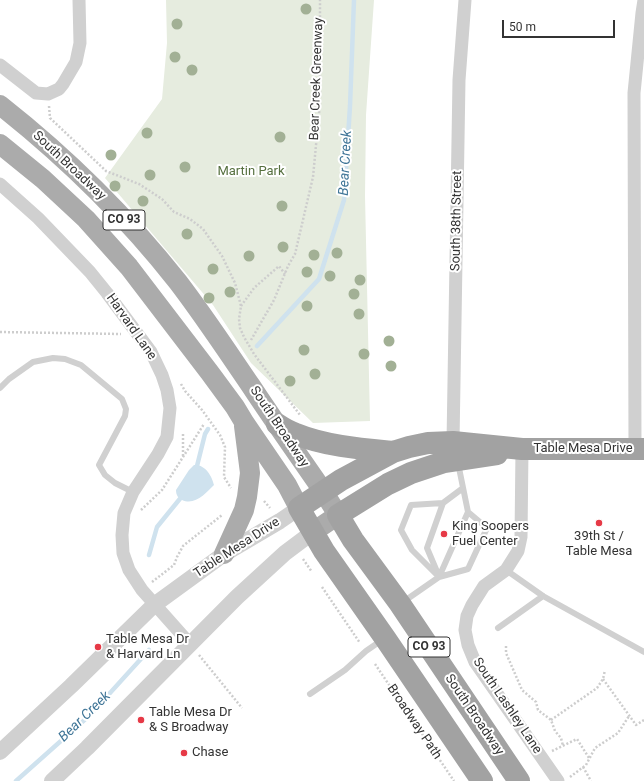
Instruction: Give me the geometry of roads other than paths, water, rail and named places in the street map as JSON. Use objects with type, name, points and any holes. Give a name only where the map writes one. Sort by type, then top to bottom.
[{"type":"highway","points":[[277,424],[295,434],[314,440],[367,450],[393,452]]},
{"type":"highway","name":"Table Mesa Drive","points":[[299,508],[341,480],[393,452],[428,443],[455,451],[522,449],[639,449]]},
{"type":"highway","name":"Table Mesa Drive","points":[[338,515],[388,484],[411,473],[444,462],[455,451]]},
{"type":"highway","name":"South Broadway","points":[[299,508],[324,551],[482,781]]},
{"type":"highway","name":"South Broadway","points":[[338,515],[353,540],[400,604],[519,781]]},
{"type":"main road","name":"South Broadway","points":[[0,105],[30,129],[82,176],[120,214],[150,248],[203,316],[338,515]]},
{"type":"main road","name":"South Broadway","points":[[0,144],[43,179],[86,219],[129,267],[210,372],[286,485],[299,508]]},
{"type":"main road","points":[[224,554],[244,510],[248,497],[250,473],[244,422]]},
{"type":"main road","name":"Table Mesa Drive","points":[[313,532],[338,515]]},
{"type":"street","points":[[0,66],[36,93],[53,92],[63,84],[76,62],[80,43],[79,0]]},
{"type":"street","name":"South 38th Street","points":[[455,451],[459,80],[465,0]]},
{"type":"street","points":[[639,449],[634,93],[644,0]]},
{"type":"street","name":"Harvard Lane","points":[[0,184],[38,218],[90,272],[151,352],[162,375],[167,390],[170,408],[167,437],[158,454],[132,492],[124,513],[122,535],[124,553],[129,570],[154,605],[190,644]]},
{"type":"street","points":[[506,570],[518,551],[521,537],[522,449]]},
{"type":"street","name":"Table Mesa Drive","points":[[0,752],[66,691],[154,605],[224,554],[299,508]]},
{"type":"street","name":"Table Mesa Drive","points":[[52,781],[87,748],[237,597],[285,553],[313,532]]},
{"type":"street","name":"South Lashley Lane","points":[[506,570],[484,586],[472,605],[467,616],[465,630],[468,645],[475,662],[564,779]]},
{"type":"lane","points":[[0,388],[9,379],[33,362],[53,358],[65,359],[81,366],[122,399],[126,409],[125,416],[99,465],[104,475],[132,492]]},
{"type":"lane","points":[[439,577],[468,512],[455,451]]},
{"type":"lane","points":[[439,577],[412,550],[401,530],[411,505],[443,503],[463,488]]},
{"type":"lane","points":[[439,577],[427,548],[443,503]]},
{"type":"lane","points":[[400,604],[439,577],[468,569],[487,528],[468,512]]},
{"type":"lane","points":[[506,570],[543,596],[644,652]]},
{"type":"lane","points":[[498,628],[543,596]]},
{"type":"lane","points":[[310,694],[345,670],[366,651],[385,638]]},
{"type":"water","points":[[194,465],[201,466],[207,471],[212,478],[214,485],[196,500],[182,500],[178,497],[176,490]]},
{"type":"waterway","name":"Bear Creek","points":[[257,346],[319,279],[344,200],[350,106],[354,0]]},
{"type":"waterway","name":"Bear Creek","points":[[196,470],[205,434],[208,429]]},
{"type":"waterway","name":"Bear Creek","points":[[149,555],[157,527],[183,495]]},
{"type":"waterway","name":"Bear Creek","points":[[16,781],[90,715],[149,650]]},
{"type":"place","name":"39th St / Table Mesa","points":[[599,523]]},
{"type":"place","name":"King Soopers Fuel Center","points":[[444,534]]},
{"type":"place","name":"Table Mesa Dr & Harvard Ln","points":[[98,647]]},
{"type":"place","name":"Table Mesa Dr & S Broadway","points":[[141,720]]},
{"type":"place","name":"Chase","points":[[184,753]]},
{"type":"park label","name":"Martin Park","points":[[251,172]]}]
